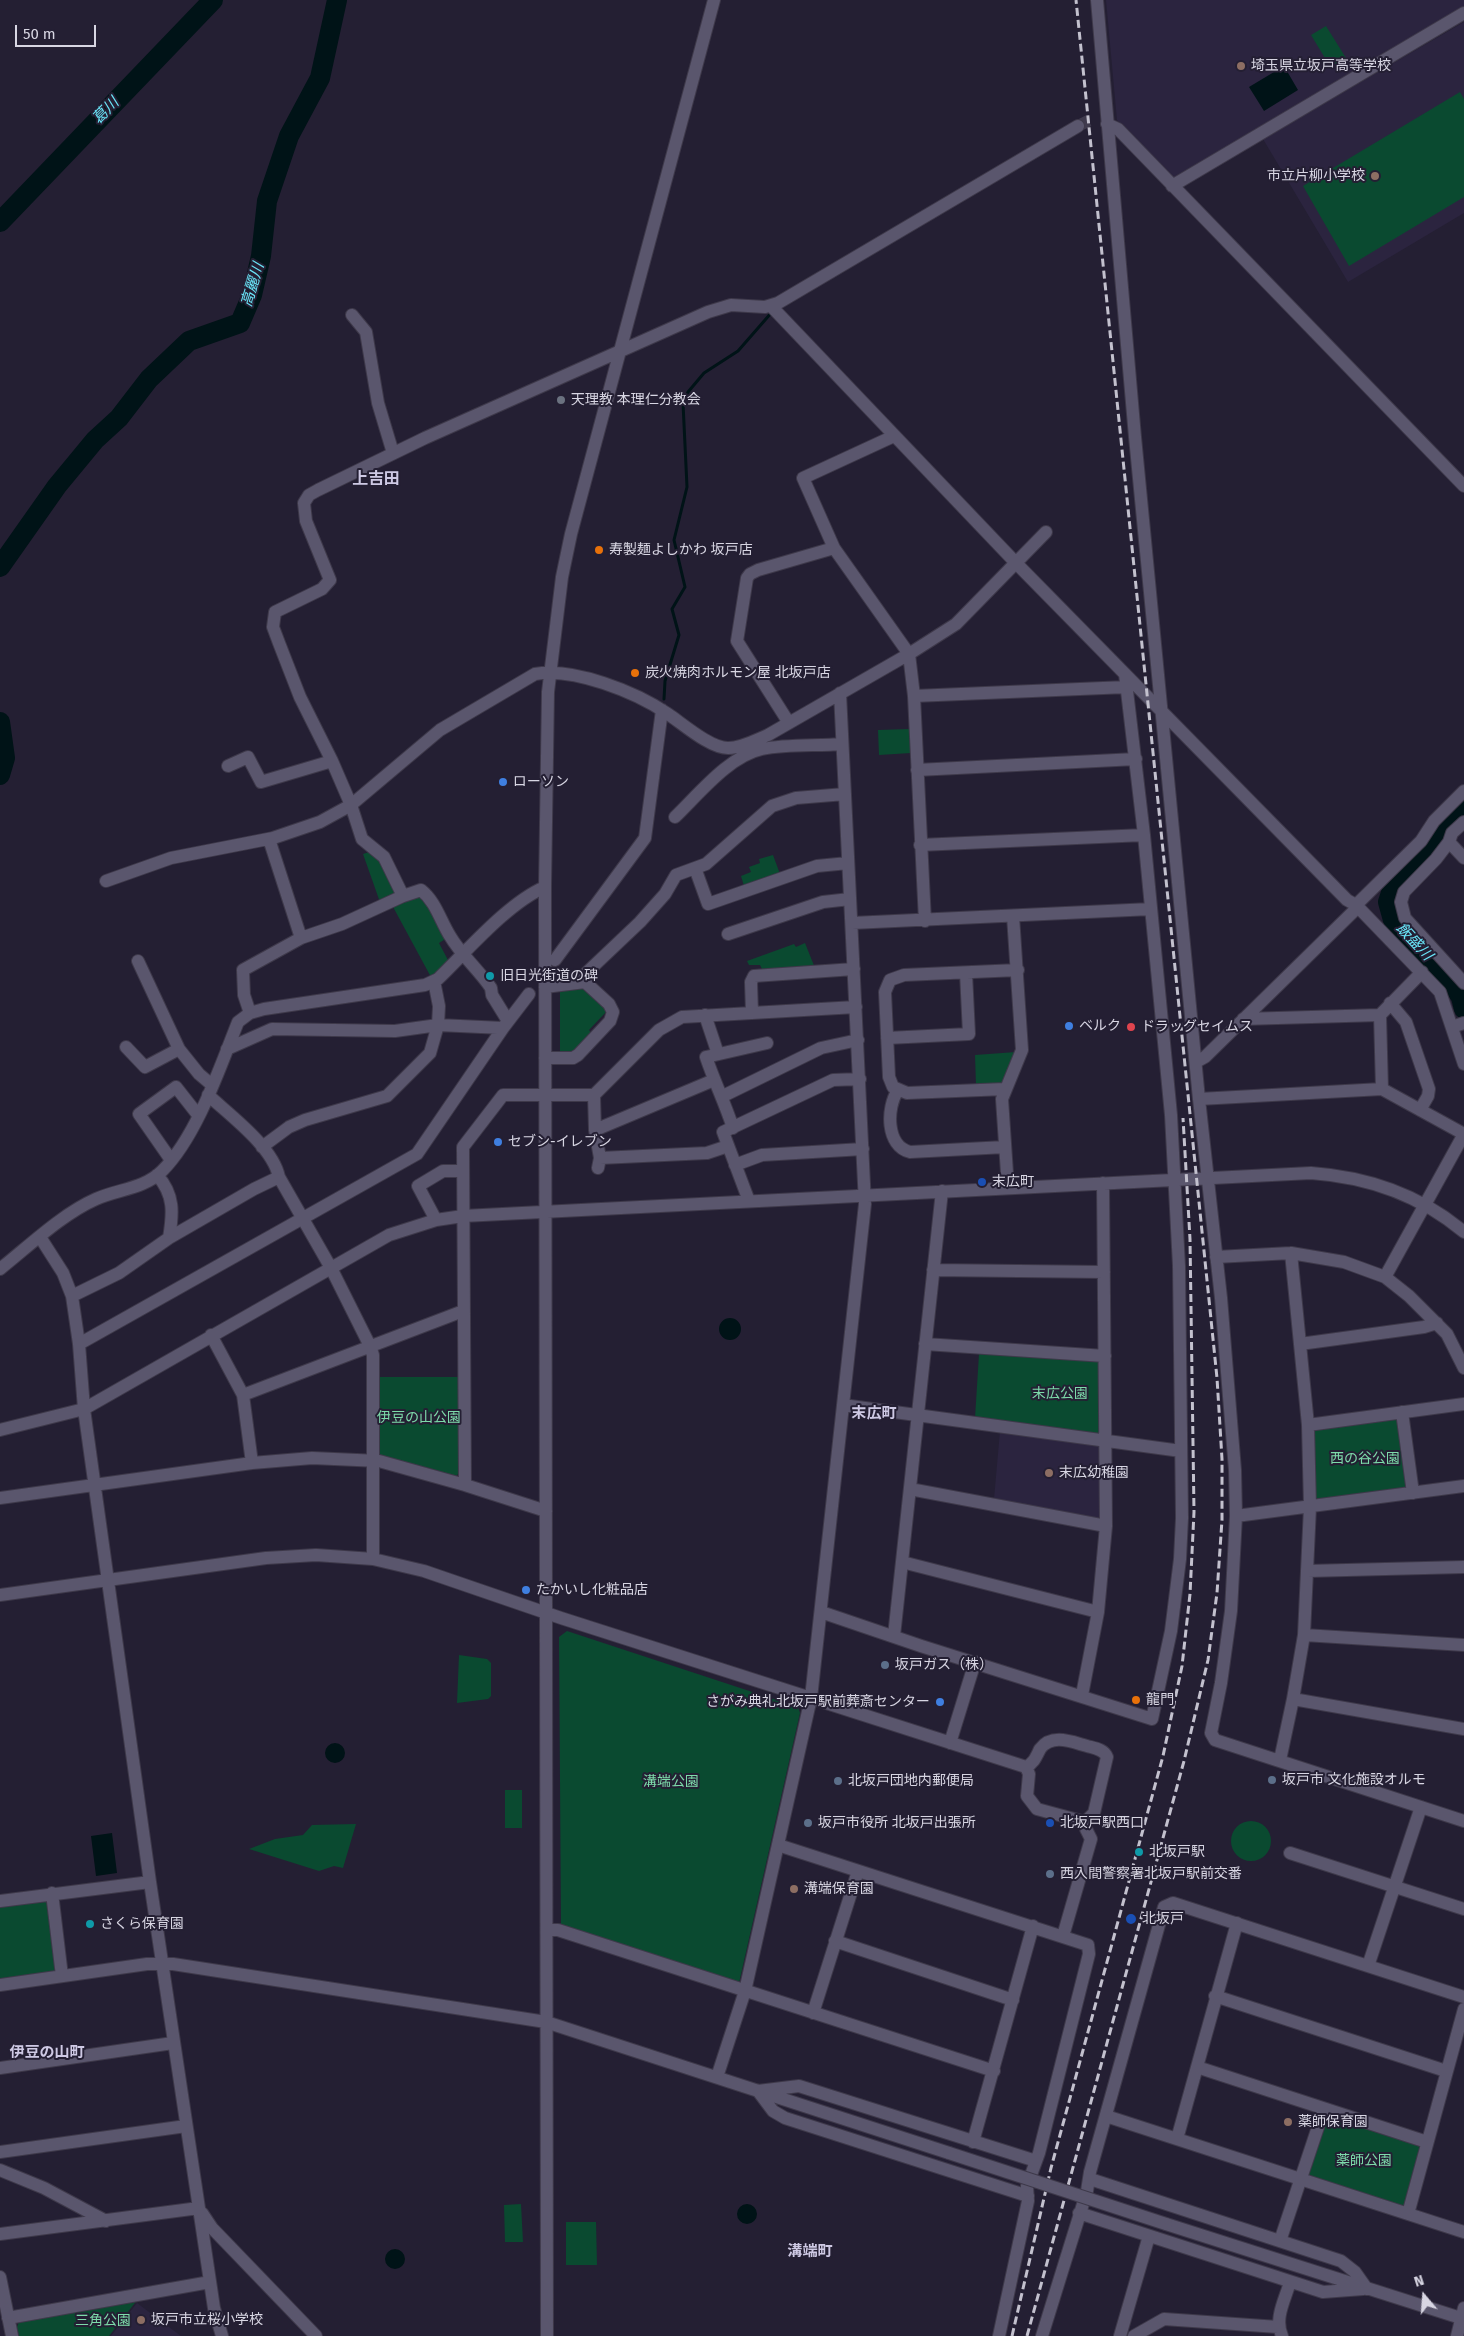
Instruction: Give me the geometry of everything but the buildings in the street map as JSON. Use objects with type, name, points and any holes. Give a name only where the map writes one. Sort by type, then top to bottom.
[{"type":"street","points":[[547,2336],[546,715],[562,577],[619,352],[714,0]]},
{"type":"street","points":[[1097,0],[1106,118],[1161,709],[1232,1432],[1236,1516],[1231,1611],[1221,1683],[1211,1733],[1215,1740],[1464,1821]]},
{"type":"street","points":[[1172,186],[1464,13]]},
{"type":"street","points":[[1094,118],[1106,118],[1118,129],[1464,486]]},
{"type":"street","points":[[403,896],[384,857],[362,839],[351,805],[332,761],[300,697],[273,627],[275,612],[322,589],[330,580],[304,514],[304,503],[309,495],[393,453],[722,307],[771,306],[1078,126]]},
{"type":"street","points":[[771,306],[1016,563],[1347,900],[1357,906],[1422,972],[1440,992],[1458,1025],[1464,1064]]},
{"type":"street","points":[[352,315],[366,332],[378,403],[393,453]]},
{"type":"street","points":[[894,436],[803,478],[834,548],[909,654],[914,696],[925,920]]},
{"type":"street","points":[[106,881],[171,858],[269,839],[320,822],[351,805],[440,730],[534,674],[551,671],[622,690],[662,710],[696,734],[728,748],[768,735],[909,654],[956,624],[1046,532]]},
{"type":"street","points":[[789,723],[737,641],[747,578],[758,570],[834,548]]},
{"type":"street","points":[[821,1612],[1152,1719],[1171,1630],[1180,1559],[1179,1266],[1169,1087],[1144,834],[1125,674]]},
{"type":"street","points":[[914,696],[1127,687]]},
{"type":"street","points":[[717,2077],[745,1991],[811,1698],[865,1196],[840,694]]},
{"type":"street","points":[[556,960],[646,838],[662,710]]},
{"type":"street","points":[[675,817],[733,762],[752,752],[772,748],[842,744]]},
{"type":"street","points":[[228,766],[248,758],[261,782],[332,761]]},
{"type":"street","points":[[917,770],[1136,759]]},
{"type":"street","points":[[1196,1062],[1205,1057],[1421,842],[1434,821],[1464,791]]},
{"type":"street","points":[[580,982],[582,977],[640,922],[665,894],[676,874],[706,864],[772,806],[796,798],[845,794]]},
{"type":"street","points":[[1464,822],[1452,833],[1449,842],[1404,892],[1400,902],[1405,918],[1464,983]]},
{"type":"street","points":[[920,845],[1144,834]]},
{"type":"street","points":[[269,839],[301,938]]},
{"type":"street","points":[[1449,842],[1464,858]]},
{"type":"street","points":[[695,868],[708,904],[817,866],[848,863]]},
{"type":"street","points":[[0,1269],[75,1211],[96,1199],[134,1188],[157,1175],[171,1160],[198,1115],[238,1022],[250,1013],[312,1000],[411,989],[434,982],[504,916],[532,893],[545,887]]},
{"type":"street","points":[[250,1013],[244,994],[243,970],[301,938],[350,921],[403,896],[421,890],[435,905],[450,936],[491,988],[492,995],[506,1024]]},
{"type":"street","points":[[728,934],[823,902],[850,898]]},
{"type":"street","points":[[852,923],[1151,909]]},
{"type":"street","points":[[1008,1188],[1002,1099],[1022,1050],[1013,916]]},
{"type":"street","points":[[138,961],[179,1049],[210,1090],[277,1165],[279,1177],[331,1268],[370,1346],[373,1355],[373,1559]]},
{"type":"street","points":[[752,1013],[751,982],[754,976],[854,969]]},
{"type":"street","points":[[1005,1089],[907,1093],[893,1087],[889,1077],[885,992],[890,980],[904,975],[1018,970]]},
{"type":"street","points":[[1382,1089],[1380,1014],[1422,972]]},
{"type":"street","points":[[887,1038],[969,1034],[966,973]]},
{"type":"street","points":[[262,1147],[289,1127],[305,1120],[387,1096],[430,1053],[438,1025],[439,1006],[434,982]]},
{"type":"street","points":[[545,986],[580,982],[589,984],[609,1004],[612,1008],[613,1016],[578,1056],[545,1058]]},
{"type":"street","points":[[79,1344],[417,1154],[506,1024],[529,994]]},
{"type":"street","points":[[1390,1003],[1406,1022],[1429,1089],[1428,1096],[1420,1110]]},
{"type":"street","points":[[465,1485],[463,1147],[500,1097],[507,1095],[594,1095],[664,1026],[682,1017],[856,1007]]},
{"type":"street","points":[[1243,1019],[1380,1014]]},
{"type":"street","points":[[705,1015],[718,1054]]},
{"type":"street","points":[[226,1049],[272,1029],[395,1031],[438,1025],[506,1024]]},
{"type":"street","points":[[723,1096],[821,1048],[835,1043],[858,1040]]},
{"type":"street","points":[[733,1128],[723,1096],[714,1080],[706,1057],[767,1043]]},
{"type":"street","points":[[126,1047],[145,1067],[179,1049]]},
{"type":"street","points":[[749,1201],[722,1132],[833,1080],[860,1078]]},
{"type":"street","points":[[595,1130],[714,1080]]},
{"type":"street","points":[[171,1160],[139,1114],[176,1087],[198,1115]]},
{"type":"street","points":[[1199,1099],[1382,1089],[1464,1134],[1385,1277]]},
{"type":"street","points":[[898,1090],[892,1101],[892,1135],[897,1145],[903,1150],[910,1152],[1005,1147]]},
{"type":"street","points":[[594,1095],[595,1130],[599,1163],[707,1153],[728,1146]]},
{"type":"street","points":[[735,1165],[762,1155],[863,1149]]},
{"type":"street","points":[[436,1220],[418,1186],[443,1171],[464,1171]]},
{"type":"street","points":[[0,1430],[84,1409],[390,1235],[436,1220],[464,1216],[1310,1173],[1343,1176],[1376,1183],[1425,1205],[1464,1232]]},
{"type":"street","points":[[157,1175],[161,1180],[173,1210],[169,1238]]},
{"type":"street","points":[[72,1296],[119,1273],[169,1238],[254,1188],[279,1177]]},
{"type":"street","points":[[1082,1695],[1098,1612],[1106,1526],[1103,1183]]},
{"type":"street","points":[[894,1636],[942,1192]]},
{"type":"street","points":[[40,1237],[63,1273],[72,1296],[79,1344],[84,1409],[173,2044],[200,2208],[214,2308],[222,2336]]},
{"type":"street","points":[[1216,1257],[1291,1253],[1344,1262],[1385,1277],[1447,1334],[1464,1368]]},
{"type":"street","points":[[1280,1760],[1304,1635],[1310,1507],[1308,1425],[1291,1253]]},
{"type":"street","points":[[933,1270],[1104,1272]]},
{"type":"street","points":[[243,1395],[463,1311]]},
{"type":"street","points":[[1300,1344],[1424,1327],[1437,1323]]},
{"type":"street","points":[[210,1336],[243,1395],[252,1463]]},
{"type":"street","points":[[925,1344],[1105,1356]]},
{"type":"street","points":[[1308,1425],[1464,1404]]},
{"type":"street","points":[[843,1405],[1181,1451]]},
{"type":"street","points":[[1402,1412],[1413,1492]]},
{"type":"street","points":[[0,1498],[252,1463],[312,1458],[373,1461],[465,1485],[546,1511]]},
{"type":"street","points":[[1236,1516],[1464,1486]]},
{"type":"street","points":[[910,1489],[1106,1526]]},
{"type":"street","points":[[0,1595],[292,1555],[373,1559],[424,1571],[546,1613],[1026,1767],[1030,1774],[1027,1796],[1037,1809],[1085,1822]]},
{"type":"street","points":[[902,1562],[1098,1612]]},
{"type":"street","points":[[1307,1571],[1464,1567]]},
{"type":"street","points":[[1304,1635],[1464,1644]]},
{"type":"street","points":[[950,1743],[975,1662]]},
{"type":"street","points":[[1293,1699],[1464,1729]]},
{"type":"street","points":[[1026,1767],[1032,1764],[1041,1748],[1054,1739],[1067,1740],[1106,1753],[1107,1757],[1094,1814],[1085,1822]]},
{"type":"street","points":[[1368,1966],[1421,1807]]},
{"type":"street","points":[[1063,1936],[1091,1839],[1085,1822]]},
{"type":"street","points":[[778,1845],[1033,1926],[1084,1943],[1090,1949],[1036,2161],[1027,2186],[1028,2196],[999,2336]]},
{"type":"street","points":[[1290,1853],[1464,1909]]},
{"type":"street","points":[[813,2012],[858,1871]]},
{"type":"street","points":[[0,1901],[150,1882]]},
{"type":"street","points":[[52,1893],[62,1976]]},
{"type":"street","points":[[1042,2336],[1090,2179],[1090,2172],[1164,1907],[1174,1903],[1464,1998]]},
{"type":"street","points":[[1177,2139],[1236,1924]]},
{"type":"street","points":[[973,2142],[1033,1926]]},
{"type":"street","points":[[546,1930],[558,1930],[994,2071]]},
{"type":"street","points":[[835,1941],[1013,2000]]},
{"type":"street","points":[[0,1985],[162,1964],[546,2022],[1367,2289],[1463,2315],[1457,2336]]},
{"type":"street","points":[[1215,1996],[1446,2071]]},
{"type":"street","points":[[1408,2214],[1464,2010]]},
{"type":"street","points":[[0,2068],[173,2044]]},
{"type":"street","points":[[1197,2068],[1427,2142]]},
{"type":"street","points":[[758,2090],[800,2086],[1036,2161]]},
{"type":"street","points":[[758,2090],[773,2111],[785,2118],[1028,2196]]},
{"type":"street","points":[[1280,2241],[1324,2109]]},
{"type":"street","points":[[1106,2116],[1464,2232]]},
{"type":"street","points":[[0,2152],[186,2126]]},
{"type":"street","points":[[0,2170],[44,2188],[106,2221]]},
{"type":"street","points":[[1090,2179],[1348,2265],[1367,2289]]},
{"type":"street","points":[[0,2234],[200,2208]]},
{"type":"street","points":[[200,2208],[212,2228],[316,2336]]},
{"type":"street","points":[[1079,2213],[1290,2282],[1331,2293],[1367,2289]]},
{"type":"street","points":[[1120,2336],[1149,2236]]},
{"type":"street","points":[[0,2277],[12,2336]]},
{"type":"street","points":[[8,2318],[210,2282]]},
{"type":"street","points":[[1134,2336],[1164,2319],[1280,2331],[1290,2282]]},
{"type":"shaded area","name":"埼玉県立坂戸高等学校","points":[[1106,0],[1464,0],[1464,12],[1174,180],[1117,120]]},
{"type":"shaded area","name":"市立片柳小学校","points":[[1464,22],[1464,213],[1348,282],[1263,139]]},
{"type":"shaded area","points":[[1284,66],[1298,90],[1264,111],[1249,87]]},
{"type":"shaded area","points":[[730,1318],[740,1325],[741,1329],[734,1339],[730,1340],[720,1333],[719,1329],[726,1319]]},
{"type":"shaded area","name":"末広幼稚園","points":[[1000,1431],[1098,1445],[1102,1448],[1101,1516],[1097,1519],[994,1499]]},
{"type":"shaded area","points":[[335,1743],[342,1746],[345,1753],[342,1760],[335,1763],[328,1760],[325,1753],[328,1746]]},
{"type":"shaded area","points":[[112,1833],[117,1873],[96,1876],[91,1836]]},
{"type":"shaded area","points":[[743,2204],[751,2204],[757,2210],[757,2218],[751,2224],[743,2224],[737,2218],[737,2210]]},
{"type":"shaded area","points":[[395,2249],[402,2252],[405,2259],[402,2266],[395,2269],[388,2266],[385,2259],[388,2252]]},
{"type":"shaded area","name":"坂戸市立桜小学校","points":[[137,2303],[181,2336],[111,2336]]},
{"type":"green space","points":[[1326,26],[1346,58],[1331,68],[1311,35]]},
{"type":"green space","points":[[1460,92],[1464,99],[1464,197],[1349,266],[1303,186]]},
{"type":"green space","points":[[910,729],[911,753],[879,755],[878,730]]},
{"type":"green space","points":[[372,851],[380,857],[399,896],[381,905],[363,854]]},
{"type":"green space","points":[[773,855],[780,874],[744,886],[741,876],[751,872],[749,867],[760,863],[759,859]]},
{"type":"green space","points":[[421,896],[447,938],[439,943],[449,962],[432,979],[392,905]]},
{"type":"green space","points":[[805,943],[815,968],[763,971],[760,965],[749,965],[747,961],[794,944],[796,947]]},
{"type":"green space","points":[[582,986],[606,1005],[606,1012],[589,1030],[592,1034],[582,1045],[575,1051],[560,1054],[560,991],[572,990]]},
{"type":"green space","points":[[1016,1052],[1002,1084],[976,1085],[975,1055]]},
{"type":"green space","name":"末広公園","points":[[979,1354],[1097,1360],[1100,1364],[1099,1435],[975,1418]]},
{"type":"green space","name":"伊豆の山公園","points":[[378,1377],[459,1377],[459,1473],[456,1476],[382,1458],[377,1453]]},
{"type":"green space","name":"西の谷公園","points":[[1398,1419],[1407,1489],[1319,1500],[1315,1498],[1313,1434],[1316,1430]]},
{"type":"green space","name":"溝端公園","points":[[567,1631],[798,1707],[800,1713],[739,1983],[561,1925],[559,1637]]},
{"type":"green space","points":[[459,1655],[487,1659],[491,1663],[491,1696],[488,1699],[457,1703]]},
{"type":"green space","points":[[505,1790],[522,1790],[522,1828],[505,1828]]},
{"type":"green space","points":[[1255,1821],[1262,1824],[1268,1830],[1271,1841],[1270,1849],[1262,1858],[1255,1861],[1247,1861],[1240,1858],[1232,1849],[1231,1837],[1234,1830],[1243,1822]]},
{"type":"green space","points":[[356,1824],[343,1868],[334,1866],[319,1871],[249,1849],[275,1839],[303,1835],[312,1825]]},
{"type":"green space","points":[[45,1899],[48,1902],[55,1971],[0,1979],[0,1906]]},
{"type":"green space","name":"薬師公園","points":[[1330,2116],[1418,2145],[1421,2150],[1405,2205],[1400,2207],[1310,2177],[1307,2172],[1325,2118]]},
{"type":"green space","points":[[521,2204],[523,2242],[505,2242],[504,2205]]},
{"type":"green space","points":[[566,2222],[596,2222],[597,2265],[566,2265]]},
{"type":"green space","name":"三角公園","points":[[138,2299],[109,2336],[19,2336],[17,2327],[19,2322]]},
{"type":"waterway","name":"葛川","points":[[0,222],[213,0]]},
{"type":"waterway","name":"高麗川","points":[[0,567],[57,486],[95,440],[119,418],[149,379],[189,341],[240,323],[252,295],[261,256],[267,201],[289,136],[320,78],[337,0]]},
{"type":"waterway","points":[[664,699],[665,681],[679,635],[672,609],[685,587],[674,540],[687,487],[683,403],[688,392],[704,373],[738,351],[772,312]]},
{"type":"waterway","name":"高麗川","points":[[0,722],[5,758],[0,775]]},
{"type":"waterway","name":"飯盛川","points":[[1464,802],[1450,816],[1425,854],[1400,876],[1393,887],[1388,902],[1393,920],[1451,982],[1461,997],[1464,1009]]},
{"type":"tunnel","points":[[1078,126],[1094,118]]},
{"type":"railway","points":[[1027,2336],[1184,1761],[1208,1660],[1217,1593],[1222,1520],[1222,1459],[1217,1378],[1076,0]]},
{"type":"railway","points":[[1012,2336],[1051,2168],[1163,1756],[1182,1666],[1190,1594],[1194,1512],[1190,1239],[1183,1118]]},
{"type":"place","name":"埼玉県立坂戸高等学校","points":[[1241,66]]},
{"type":"place","name":"市立片柳小学校","points":[[1375,176]]},
{"type":"place","name":"天理教 本理仁分教会","points":[[561,400]]},
{"type":"place","name":"寿製麺よしかわ 坂戸店","points":[[599,550]]},
{"type":"place","name":"炭火焼肉ホルモン屋 北坂戸店","points":[[635,673]]},
{"type":"place","name":"ローソン","points":[[503,782]]},
{"type":"place","name":"旧日光街道の碑","points":[[490,976]]},
{"type":"place","name":"ベルク","points":[[1069,1026]]},
{"type":"place","name":"ドラッグセイムス","points":[[1131,1027]]},
{"type":"place","name":"セブン-イレブン","points":[[498,1142]]},
{"type":"place","name":"末広町","points":[[982,1182]]},
{"type":"place","name":"末広幼稚園","points":[[1049,1473]]},
{"type":"place","name":"たかいし化粧品店","points":[[526,1590]]},
{"type":"place","name":"坂戸ガス（株）","points":[[885,1665]]},
{"type":"place","name":"龍門","points":[[1136,1700]]},
{"type":"place","name":"さがみ典礼北坂戸駅前葬斎センター","points":[[940,1702]]},
{"type":"place","name":"坂戸市 文化施設オルモ","points":[[1272,1780]]},
{"type":"place","name":"北坂戸団地内郵便局","points":[[838,1781]]},
{"type":"place","name":"坂戸市役所 北坂戸出張所","points":[[808,1823]]},
{"type":"place","name":"北坂戸駅西口","points":[[1050,1823]]},
{"type":"place","name":"北坂戸駅","points":[[1139,1852]]},
{"type":"place","name":"西入間警察署北坂戸駅前交番","points":[[1050,1874]]},
{"type":"place","name":"溝端保育園","points":[[794,1889]]},
{"type":"place","name":"北坂戸","points":[[1131,1919]]},
{"type":"place","name":"さくら保育園","points":[[90,1924]]},
{"type":"place","name":"薬師保育園","points":[[1288,2122]]},
{"type":"place","name":"坂戸市立桜小学校","points":[[141,2320]]},
{"type":"district","name":"上吉田","points":[[376,480]]},
{"type":"district","name":"末広町","points":[[874,1414]]},
{"type":"district","name":"伊豆の山町","points":[[47,2053]]},
{"type":"district","name":"溝端町","points":[[810,2252]]}]
